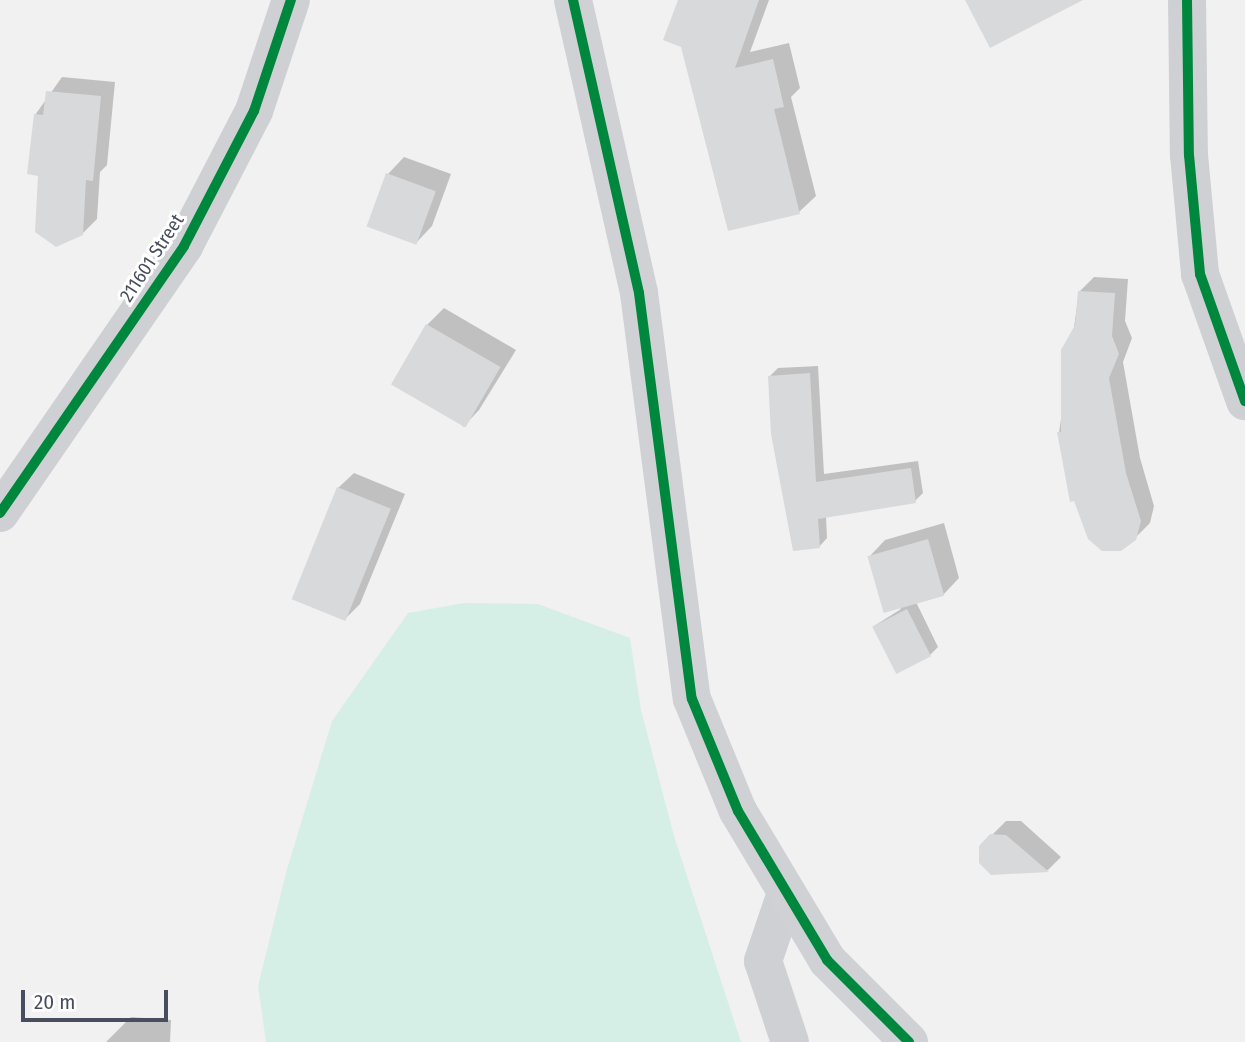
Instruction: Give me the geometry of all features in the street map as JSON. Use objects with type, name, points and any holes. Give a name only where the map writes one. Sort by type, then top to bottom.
[{"type":"street","name":"211601 Street","points":[[0,513],[184,246],[254,111],[290,0]]},
{"type":"street","points":[[573,0],[639,293],[692,699],[738,811],[827,960],[909,1042]]},
{"type":"street","points":[[1187,0],[1189,155],[1200,274],[1245,401]]},
{"type":"street","points":[[786,893],[763,961],[790,1042]]},
{"type":"green space","points":[[464,603],[538,604],[630,638],[641,710],[674,836],[741,1042],[266,1042],[258,986],[287,869],[332,721],[408,613]]},
{"type":"building","points":[[678,0],[759,0],[735,68],[773,59],[784,107],[774,109],[800,214],[728,231],[681,47],[663,40]]},
{"type":"building","points":[[965,0],[1083,0],[990,48]]},
{"type":"building","points":[[46,91],[101,96],[93,181],[86,180],[83,235],[56,247],[35,232],[38,176],[27,174],[34,114],[43,115]]},
{"type":"building","points":[[386,173],[436,191],[416,245],[367,227]]},
{"type":"building","points":[[1078,291],[1115,293],[1112,336],[1119,354],[1109,378],[1126,473],[1141,521],[1136,540],[1121,551],[1102,551],[1088,539],[1074,501],[1070,502],[1057,432],[1061,432],[1061,350],[1075,325]]},
{"type":"building","points":[[426,324],[500,367],[465,428],[391,385]]},
{"type":"building","points":[[810,373],[816,482],[911,468],[916,503],[818,519],[820,548],[793,551],[771,434],[768,376]]},
{"type":"building","points":[[337,487],[391,509],[345,621],[292,599]]},
{"type":"building","points":[[928,539],[944,596],[884,613],[867,556]]},
{"type":"building","points":[[907,609],[931,656],[896,674],[872,627]]},
{"type":"building","points":[[990,834],[1006,835],[1049,872],[991,875],[979,863],[979,846]]},
{"type":"cycle path","points":[[0,513],[184,246],[254,111],[291,0]]},
{"type":"cycle path","points":[[573,0],[639,293],[692,699],[738,811],[827,960],[909,1042]]},
{"type":"cycle path","points":[[1187,0],[1189,155],[1200,274],[1245,401]]}]
